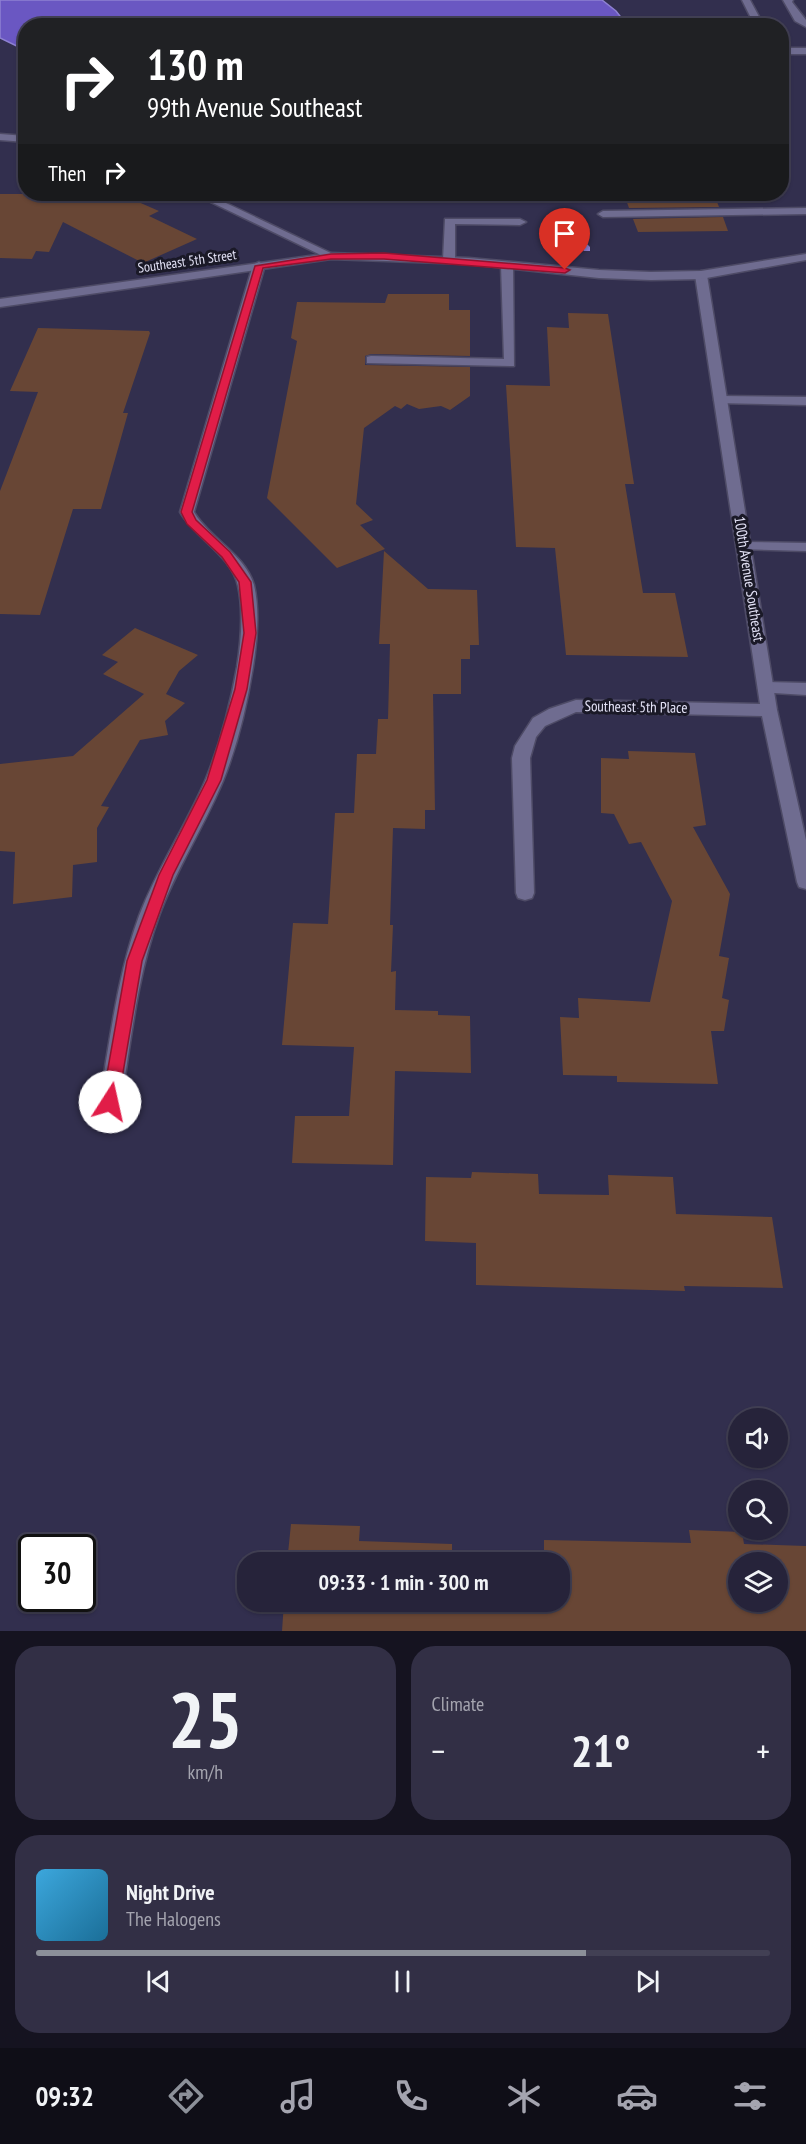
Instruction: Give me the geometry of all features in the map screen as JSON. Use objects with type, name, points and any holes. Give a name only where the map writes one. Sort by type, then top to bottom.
[{"type":"street","points":[[746,0],[756,18]]},
{"type":"street","points":[[789,0],[787,1],[798,19],[806,24]]},
{"type":"street","points":[[789,51],[806,51]]},
{"type":"street","points":[[0,137],[18,138]]},
{"type":"street","points":[[214,201],[331,256]]},
{"type":"street","points":[[603,214],[806,211]]},
{"type":"street","points":[[449,260],[449,221],[520,222]]},
{"type":"street","name":"Southeast 5th Street","points":[[0,303],[331,256],[449,260],[598,274],[701,275],[806,257]]},
{"type":"street","points":[[371,360],[510,363],[507,265]]},
{"type":"street","points":[[110,1102],[134,961],[166,875],[214,780],[241,689],[250,633],[245,582],[226,555],[191,522],[187,512],[260,266]]},
{"type":"street","name":"100th Avenue Southeast","points":[[701,275],[769,710],[806,882]]},
{"type":"street","points":[[721,400],[806,401]]},
{"type":"street","points":[[744,546],[806,547]]},
{"type":"street","points":[[766,688],[806,689]]},
{"type":"street","name":"Southeast 5th Place","points":[[525,893],[521,758],[525,738],[536,724],[554,712],[576,706],[769,710]]},
{"type":"shaded area","points":[[0,0],[602,0],[622,18],[18,18],[18,47],[0,38]]},
{"type":"building","points":[[0,194],[18,194],[18,201],[136,201],[159,211],[149,216],[197,239],[143,263],[63,222],[49,252],[36,251],[32,259],[0,258]]},
{"type":"building","points":[[626,201],[717,201],[719,207],[629,208]]},
{"type":"building","points":[[723,217],[728,231],[638,232],[633,219]]},
{"type":"building","points":[[388,294],[449,294],[449,310],[470,310],[470,356],[371,354],[365,356],[365,365],[470,367],[470,396],[450,410],[441,406],[419,409],[407,404],[401,409],[395,406],[364,428],[356,504],[373,520],[360,525],[385,549],[337,568],[267,498],[297,341],[291,338],[297,302],[385,303]]},
{"type":"building","points":[[568,313],[608,314],[634,484],[625,484],[643,593],[675,593],[688,657],[566,655],[555,548],[516,547],[506,385],[550,386],[547,327],[569,328]]},
{"type":"building","points":[[38,328],[149,331],[150,333],[123,413],[128,413],[101,509],[73,509],[40,615],[0,614],[0,491],[38,392],[10,391]]},
{"type":"building","points":[[384,551],[428,589],[477,590],[479,645],[470,645],[470,659],[461,659],[461,694],[433,694],[435,810],[425,810],[425,829],[393,828],[390,925],[393,925],[391,972],[396,971],[395,1010],[438,1011],[438,1015],[470,1016],[471,1073],[395,1071],[393,1165],[292,1163],[295,1116],[349,1116],[354,1047],[282,1045],[293,923],[328,924],[335,813],[354,813],[357,754],[376,754],[378,719],[388,719],[390,644],[379,644]]},
{"type":"building","points":[[135,628],[198,655],[179,671],[166,694],[185,703],[165,721],[168,735],[140,740],[101,806],[109,807],[97,828],[97,862],[73,865],[72,897],[13,904],[15,852],[0,851],[0,764],[73,756],[144,694],[103,674],[118,662],[102,655]]},
{"type":"building","points":[[628,751],[695,753],[706,825],[693,827],[730,894],[719,956],[729,958],[722,998],[729,1000],[724,1031],[711,1031],[718,1084],[617,1082],[617,1076],[563,1075],[560,1017],[579,1018],[578,998],[650,1002],[672,901],[641,842],[629,844],[614,814],[601,813],[601,758],[629,759]]},
{"type":"building","points":[[472,1172],[538,1174],[539,1194],[609,1195],[608,1175],[673,1177],[676,1214],[772,1217],[783,1288],[684,1286],[685,1291],[476,1285],[476,1243],[425,1241],[426,1177],[471,1178]]},
{"type":"building","points":[[291,1524],[360,1526],[359,1541],[452,1544],[452,1552],[288,1552]]},
{"type":"building","points":[[689,1530],[728,1531],[728,1540],[743,1540],[744,1544],[806,1546],[806,1631],[282,1631],[283,1612],[570,1612],[570,1552],[544,1552],[544,1540],[691,1543]]},
{"type":"waterway","points":[[574,236],[587,249]]},
{"type":"route","points":[[110,1102],[134,961],[149,915],[166,875],[214,780],[241,689],[250,633],[249,602],[245,582],[226,555],[191,522],[187,512],[260,266],[331,256],[384,256],[565,270]]}]
